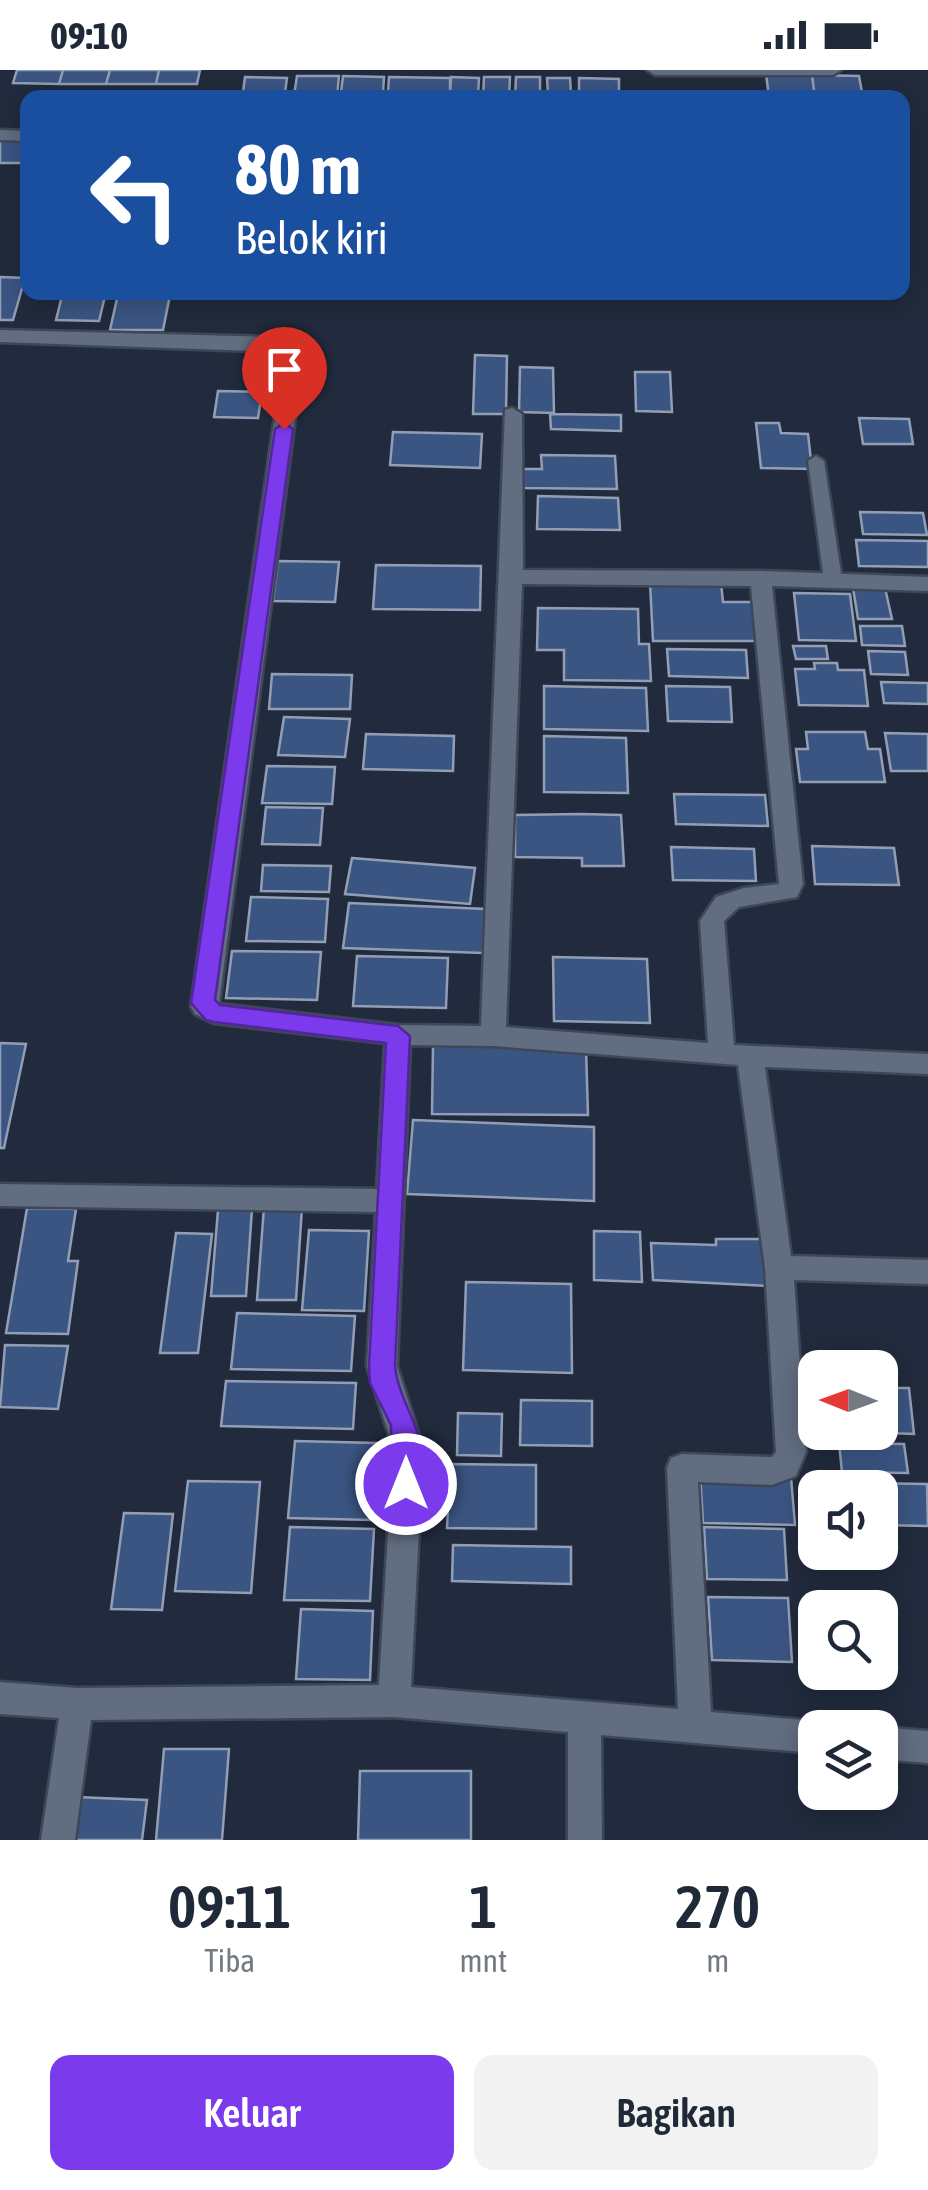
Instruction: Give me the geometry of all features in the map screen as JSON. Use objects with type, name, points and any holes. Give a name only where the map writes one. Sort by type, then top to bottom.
[{"type":"street","points":[[654,70],[833,70]]},
{"type":"street","points":[[0,336],[274,343],[294,349],[203,1003],[214,1013],[398,1036],[493,1036],[736,1055],[928,1064]]},
{"type":"street","points":[[493,1036],[512,577],[512,414]]},
{"type":"street","points":[[512,577],[762,578],[928,584]]},
{"type":"street","points":[[694,1725],[682,1468],[772,1470],[785,1466],[791,1452],[779,1268],[712,921],[716,907],[727,900],[773,896],[788,891],[792,884],[762,578]]},
{"type":"street","points":[[394,1701],[408,1448],[404,1424],[383,1383],[382,1366],[398,1036]]},
{"type":"street","points":[[0,1195],[387,1201]]},
{"type":"street","points":[[779,1268],[928,1272]]},
{"type":"street","points":[[0,1698],[77,1704],[394,1701],[798,1734]]},
{"type":"street","points":[[58,1840],[77,1704]]},
{"type":"street","points":[[584,1715],[585,1840]]},
{"type":"street","points":[[898,1744],[928,1747]]},
{"type":"lane","points":[[816,461],[834,580]]},
{"type":"building","points":[[17,70],[63,70],[59,84],[13,83]]},
{"type":"building","points":[[63,70],[110,70],[106,84],[59,84]]},
{"type":"building","points":[[110,70],[159,70],[156,84],[106,84]]},
{"type":"building","points":[[159,70],[200,70],[197,84],[156,84]]},
{"type":"building","points":[[766,74],[812,75],[814,90],[768,90]]},
{"type":"building","points":[[812,75],[859,76],[862,90],[814,90]]},
{"type":"building","points":[[297,76],[339,76],[338,90],[295,90]]},
{"type":"building","points":[[343,76],[384,77],[383,90],[341,90]]},
{"type":"building","points":[[245,77],[287,78],[285,90],[243,90]]},
{"type":"building","points":[[389,77],[450,78],[450,90],[388,90]]},
{"type":"building","points":[[451,77],[479,78],[478,90],[450,90]]},
{"type":"building","points":[[484,77],[510,77],[509,90],[483,90]]},
{"type":"building","points":[[516,77],[540,77],[540,90],[515,90]]},
{"type":"building","points":[[547,78],[570,78],[571,90],[548,90]]},
{"type":"building","points":[[579,78],[619,79],[619,90],[579,90]]},
{"type":"building","points":[[0,138],[20,139],[20,163],[0,163]]},
{"type":"building","points":[[0,277],[20,278],[13,320],[0,320]]},
{"type":"building","points":[[61,300],[104,300],[99,321],[56,320]]},
{"type":"building","points":[[117,300],[169,300],[163,330],[110,330]]},
{"type":"building","points":[[475,355],[507,356],[506,414],[473,414]]},
{"type":"building","points":[[520,367],[553,368],[554,413],[519,412]]},
{"type":"building","points":[[635,372],[670,372],[672,412],[636,411]]},
{"type":"building","points":[[218,391],[262,392],[258,418],[214,417]]},
{"type":"building","points":[[550,414],[621,415],[621,431],[551,429]]},
{"type":"building","points":[[859,418],[909,419],[913,444],[863,444]]},
{"type":"building","points":[[756,423],[779,423],[781,433],[808,434],[812,469],[761,468]]},
{"type":"building","points":[[393,432],[482,434],[480,468],[390,465]]},
{"type":"building","points":[[541,455],[615,456],[617,489],[523,488],[523,469],[542,469]]},
{"type":"building","points":[[538,496],[618,498],[620,530],[537,529]]},
{"type":"building","points":[[860,512],[923,513],[927,535],[863,534]]},
{"type":"building","points":[[856,540],[928,541],[928,567],[859,566]]},
{"type":"building","points":[[278,561],[339,562],[335,602],[273,601]]},
{"type":"building","points":[[376,565],[481,566],[480,610],[373,609]]},
{"type":"building","points":[[650,583],[721,583],[723,602],[754,602],[758,641],[653,641]]},
{"type":"building","points":[[853,588],[885,588],[892,619],[858,619]]},
{"type":"building","points":[[794,593],[850,594],[856,641],[799,640]]},
{"type":"building","points":[[538,608],[638,609],[639,644],[649,644],[651,681],[564,680],[564,650],[537,650]]},
{"type":"building","points":[[860,626],[902,626],[905,646],[862,645]]},
{"type":"building","points":[[793,646],[826,646],[828,659],[796,659]]},
{"type":"building","points":[[667,649],[746,650],[748,678],[669,676]]},
{"type":"building","points":[[868,651],[905,652],[908,675],[871,674]]},
{"type":"building","points":[[814,663],[837,663],[838,670],[864,670],[868,706],[799,705],[795,669],[815,669]]},
{"type":"building","points":[[272,674],[352,675],[350,709],[269,709]]},
{"type":"building","points":[[881,682],[928,683],[928,704],[884,703]]},
{"type":"building","points":[[544,686],[646,688],[648,731],[544,729]]},
{"type":"building","points":[[666,686],[730,687],[732,722],[668,721]]},
{"type":"building","points":[[284,717],[350,719],[345,757],[278,755]]},
{"type":"building","points":[[806,732],[865,732],[868,749],[880,749],[885,782],[800,782],[796,749],[808,749]]},
{"type":"building","points":[[885,733],[928,734],[928,771],[891,771]]},
{"type":"building","points":[[366,734],[454,736],[453,771],[363,769]]},
{"type":"building","points":[[544,736],[626,738],[628,793],[544,792]]},
{"type":"building","points":[[267,766],[335,767],[332,804],[262,803]]},
{"type":"building","points":[[674,794],[765,795],[768,826],[676,824]]},
{"type":"building","points":[[266,807],[323,808],[320,845],[262,844]]},
{"type":"building","points":[[515,815],[621,815],[624,866],[582,866],[582,858],[515,857]]},
{"type":"building","points":[[812,846],[894,848],[899,885],[815,884]]},
{"type":"building","points":[[671,847],[754,849],[756,881],[673,880]]},
{"type":"building","points":[[352,858],[475,868],[470,904],[345,894]]},
{"type":"building","points":[[263,865],[331,866],[329,892],[261,891]]},
{"type":"building","points":[[251,897],[328,899],[325,942],[246,941]]},
{"type":"building","points":[[349,903],[486,909],[483,953],[343,948]]},
{"type":"building","points":[[232,951],[321,952],[317,1000],[226,998]]},
{"type":"building","points":[[357,956],[448,958],[446,1008],[353,1006]]},
{"type":"building","points":[[553,957],[647,959],[650,1023],[554,1021]]},
{"type":"building","points":[[0,1043],[26,1044],[4,1148],[0,1148]]},
{"type":"building","points":[[433,1046],[586,1047],[588,1115],[432,1114]]},
{"type":"building","points":[[413,1120],[594,1127],[594,1201],[407,1194]]},
{"type":"building","points":[[264,1207],[302,1207],[296,1300],[257,1300]]},
{"type":"building","points":[[27,1208],[76,1209],[68,1261],[78,1261],[68,1334],[6,1333]]},
{"type":"building","points":[[252,1209],[246,1296],[211,1296],[218,1210]]},
{"type":"building","points":[[309,1230],[369,1231],[364,1311],[302,1310]]},
{"type":"building","points":[[594,1231],[640,1232],[642,1282],[594,1280]]},
{"type":"building","points":[[176,1233],[212,1234],[198,1353],[160,1353]]},
{"type":"building","points":[[716,1239],[765,1239],[769,1286],[653,1280],[651,1243],[716,1245]]},
{"type":"building","points":[[466,1282],[571,1284],[572,1373],[463,1370]]},
{"type":"building","points":[[237,1313],[355,1316],[351,1371],[231,1369]]},
{"type":"building","points":[[5,1345],[68,1346],[58,1409],[0,1407]]},
{"type":"building","points":[[226,1381],[356,1383],[353,1429],[221,1426]]},
{"type":"building","points":[[898,1388],[909,1388],[914,1434],[898,1433]]},
{"type":"building","points":[[521,1400],[592,1401],[592,1446],[520,1445]]},
{"type":"building","points":[[458,1413],[502,1414],[501,1456],[457,1455]]},
{"type":"building","points":[[295,1441],[376,1443],[372,1520],[288,1518]]},
{"type":"building","points":[[898,1444],[904,1444],[908,1473],[842,1470],[840,1450],[898,1450]]},
{"type":"building","points":[[450,1464],[536,1465],[536,1529],[447,1528]]},
{"type":"building","points":[[700,1475],[791,1477],[795,1525],[703,1523]]},
{"type":"building","points":[[188,1481],[260,1482],[251,1593],[175,1591]]},
{"type":"building","points":[[898,1484],[927,1484],[928,1526],[898,1525]]},
{"type":"building","points":[[124,1513],[173,1514],[162,1610],[111,1609]]},
{"type":"building","points":[[290,1527],[374,1529],[370,1601],[284,1600]]},
{"type":"building","points":[[704,1527],[784,1529],[787,1580],[707,1579]]},
{"type":"building","points":[[453,1545],[571,1547],[571,1584],[452,1581]]},
{"type":"building","points":[[708,1597],[788,1598],[792,1662],[712,1660]]},
{"type":"building","points":[[301,1609],[373,1611],[370,1680],[296,1679]]},
{"type":"building","points":[[164,1749],[229,1749],[222,1840],[156,1840]]},
{"type":"building","points":[[360,1771],[471,1771],[471,1840],[358,1840]]},
{"type":"building","points":[[76,1797],[147,1800],[142,1840],[69,1840]]},
{"type":"route","points":[[284,429],[203,1003],[214,1013],[398,1036],[382,1366],[383,1383],[404,1424],[408,1448],[406,1484]]}]
